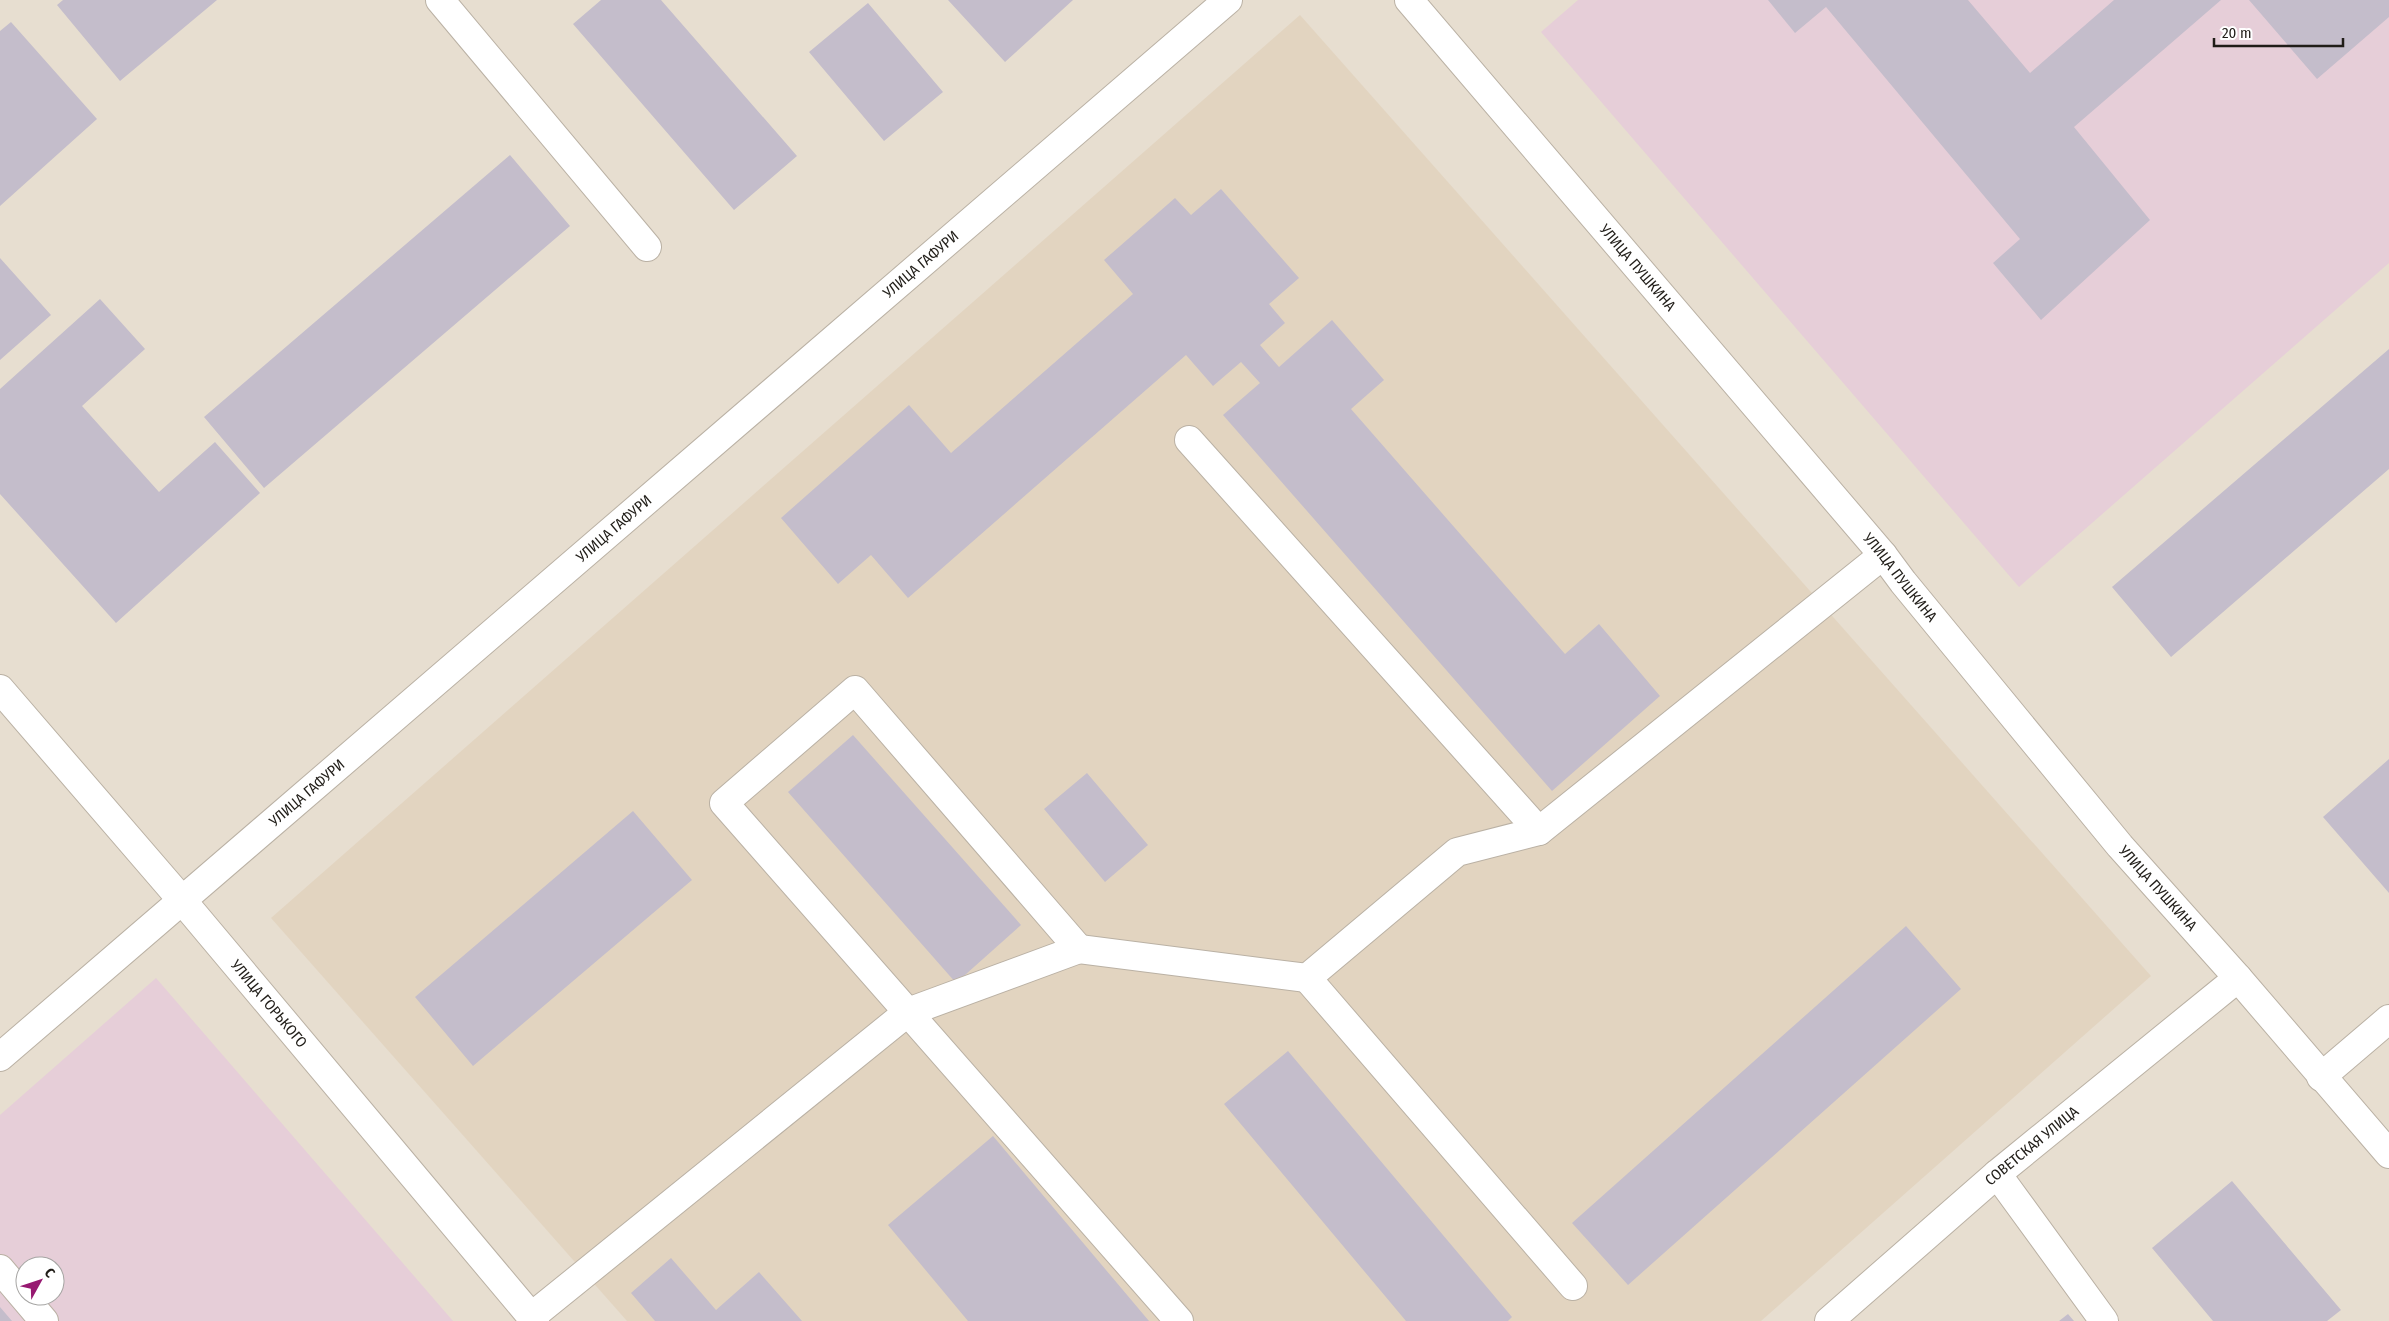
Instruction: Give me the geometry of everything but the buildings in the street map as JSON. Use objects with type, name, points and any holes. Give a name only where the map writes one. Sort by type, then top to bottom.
[{"type":"street","points":[[440,0],[647,247]]},
{"type":"street","name":"УЛИЦА ГАФУРИ","points":[[0,1057],[1228,0]]},
{"type":"street","name":"УЛИЦА ПУШКИНА","points":[[1409,0],[1883,555],[2120,846],[2238,978],[2389,1154]]},
{"type":"street","points":[[1189,440],[1539,831]]},
{"type":"street","points":[[1307,978],[1457,852],[1539,831],[1883,555]]},
{"type":"street","name":"УЛИЦА ГОРЬКОГО","points":[[0,689],[181,900],[533,1319]]},
{"type":"street","points":[[1079,949],[855,690],[724,803],[1179,1321]]},
{"type":"street","points":[[533,1319],[908,1012],[1079,949],[1307,978],[1573,1286]]},
{"type":"street","name":"СОВЕТСКАЯ УЛИЦА","points":[[1830,1321],[1997,1174],[2238,978]]},
{"type":"street","points":[[2321,1077],[2389,1019]]},
{"type":"street","points":[[1997,1174],[2104,1321]]},
{"type":"street","points":[[0,1269],[44,1321]]},
{"type":"shaded area","points":[[1578,0],[2389,0],[2389,263],[2019,587],[1541,32]]},
{"type":"shaded area","points":[[1300,15],[2151,976],[1761,1321],[627,1321],[271,918]]},
{"type":"shaded area","points":[[156,978],[453,1321],[0,1321],[0,1115]]}]
